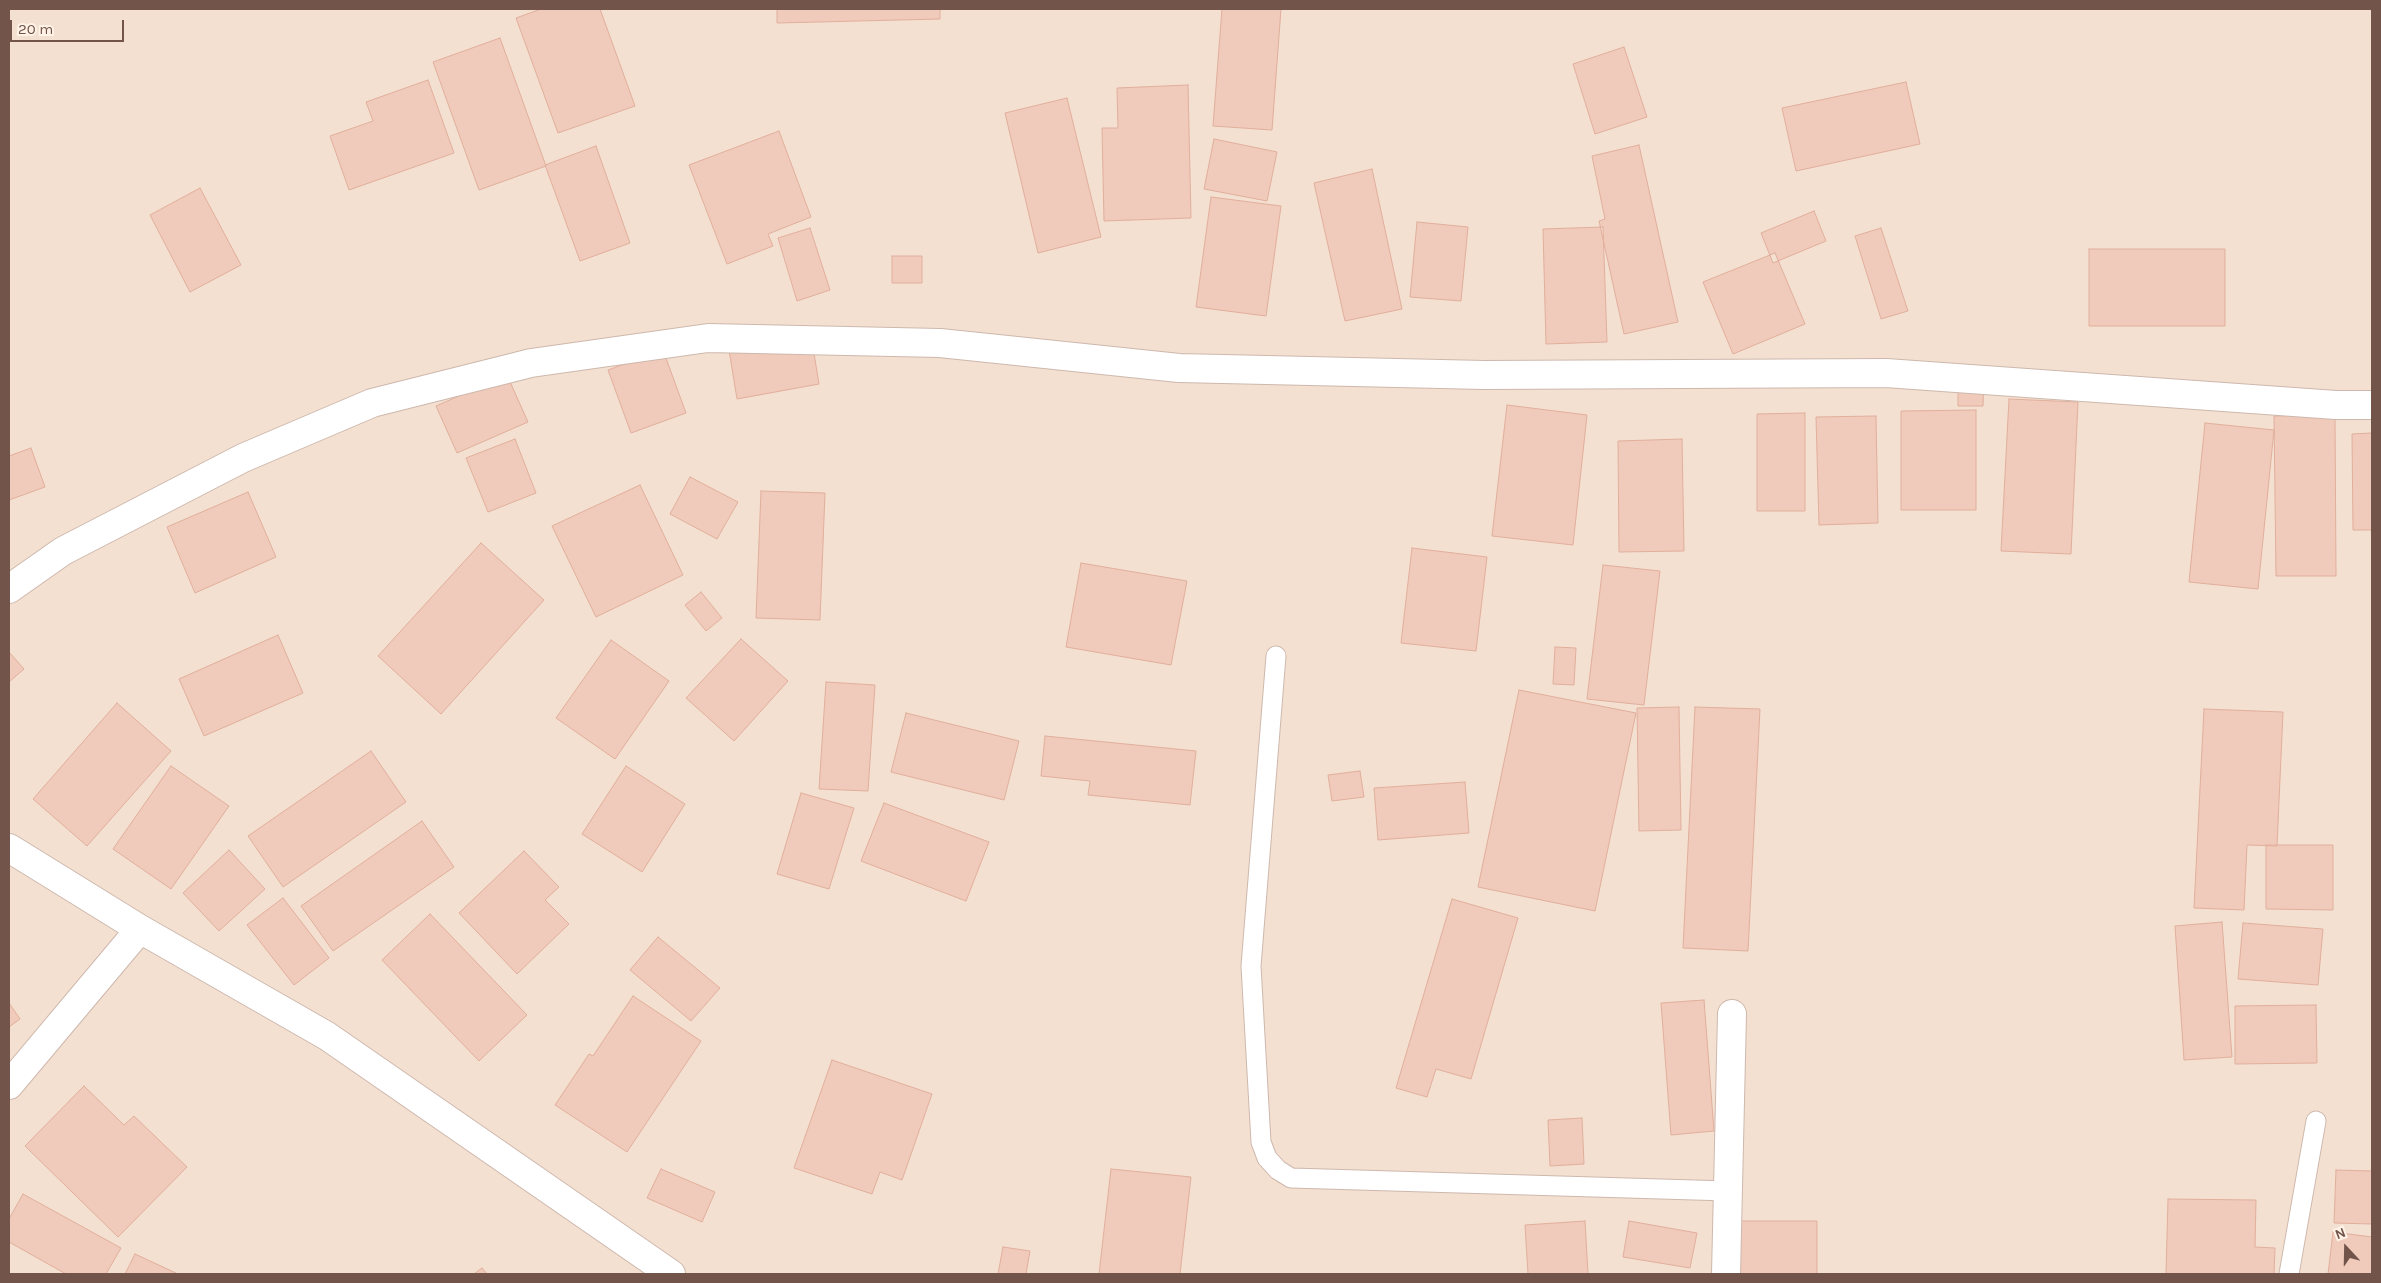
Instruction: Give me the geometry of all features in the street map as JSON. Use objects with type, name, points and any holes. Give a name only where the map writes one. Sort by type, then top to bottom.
[{"type":"street","points":[[9,589],[63,551],[242,458],[372,403],[531,363],[708,338],[940,343],[1179,368],[1484,375],[1886,374],[2336,405],[2372,405]]},
{"type":"street","points":[[9,848],[140,929],[327,1036],[671,1274]]},
{"type":"street","points":[[9,1085],[140,929]]},
{"type":"street","points":[[1726,1274],[1732,1014]]},
{"type":"lane","points":[[1276,656],[1251,966],[1261,1142],[1266,1158],[1278,1170],[1291,1178],[1728,1191]]},
{"type":"lane","points":[[2289,1274],[2316,1121]]},
{"type":"shaded area","points":[[9,9],[2372,9],[2372,1274],[9,1274]]},
{"type":"building","points":[[541,9],[600,9],[635,106],[558,133],[516,18]]},
{"type":"building","points":[[777,9],[940,9],[940,19],[777,23]]},
{"type":"building","points":[[1222,9],[1281,9],[1272,130],[1213,126]]},
{"type":"building","points":[[500,38],[546,166],[479,190],[433,62]]},
{"type":"building","points":[[1624,47],[1647,117],[1595,134],[1573,64]]},
{"type":"building","points":[[428,80],[454,153],[349,190],[330,136],[373,121],[366,102]]},
{"type":"building","points":[[1906,82],[1920,144],[1796,171],[1782,108]]},
{"type":"building","points":[[1188,85],[1191,218],[1104,221],[1102,128],[1118,128],[1117,88]]},
{"type":"building","points":[[1067,98],[1101,237],[1038,253],[1005,113]]},
{"type":"building","points":[[779,131],[811,217],[768,234],[773,246],[727,264],[689,165]]},
{"type":"building","points":[[1214,139],[1277,152],[1267,201],[1204,189]]},
{"type":"building","points":[[1639,145],[1678,322],[1624,334],[1599,221],[1605,219],[1592,156]]},
{"type":"building","points":[[596,146],[630,243],[580,261],[545,165]]},
{"type":"building","points":[[1372,169],[1402,309],[1345,321],[1314,183]]},
{"type":"building","points":[[200,188],[241,265],[190,292],[150,215]]},
{"type":"building","points":[[1211,197],[1281,206],[1266,316],[1196,307]]},
{"type":"building","points":[[1814,211],[1826,241],[1773,263],[1761,233]]},
{"type":"building","points":[[1417,222],[1468,227],[1461,301],[1410,297]]},
{"type":"building","points":[[1603,227],[1607,342],[1546,344],[1543,229]]},
{"type":"building","points":[[810,228],[830,290],[797,301],[778,238]]},
{"type":"building","points":[[1881,228],[1908,311],[1881,319],[1855,236]]},
{"type":"building","points":[[2089,249],[2225,249],[2225,326],[2089,326]]},
{"type":"building","points":[[1775,253],[1805,324],[1733,354],[1703,282]]},
{"type":"building","points":[[892,256],[922,256],[922,283],[892,283]]},
{"type":"building","points":[[811,335],[819,384],[737,399],[729,350]]},
{"type":"building","points":[[663,350],[686,413],[631,433],[608,370]]},
{"type":"building","points":[[507,375],[528,422],[457,453],[436,406]]},
{"type":"building","points":[[1958,376],[1984,377],[1983,406],[1958,406]]},
{"type":"building","points":[[2009,399],[2078,402],[2071,554],[2001,551]]},
{"type":"building","points":[[1507,405],[1587,415],[1573,545],[1492,536]]},
{"type":"building","points":[[1976,410],[1976,510],[1901,510],[1901,411]]},
{"type":"building","points":[[1805,413],[1805,511],[1757,511],[1757,414]]},
{"type":"building","points":[[2335,415],[2336,576],[2276,576],[2274,416]]},
{"type":"building","points":[[1876,416],[1878,523],[1819,525],[1816,417]]},
{"type":"building","points":[[2205,423],[2274,430],[2258,589],[2189,582]]},
{"type":"building","points":[[2372,433],[2372,530],[2353,530],[2352,434]]},
{"type":"building","points":[[515,439],[536,493],[488,512],[466,458]]},
{"type":"building","points":[[1682,439],[1684,551],[1619,552],[1618,441]]},
{"type":"building","points":[[31,448],[45,487],[9,500],[9,456]]},
{"type":"building","points":[[690,477],[738,502],[717,539],[670,514]]},
{"type":"building","points":[[640,485],[683,575],[596,617],[552,526]]},
{"type":"building","points":[[761,491],[825,493],[820,620],[756,618]]},
{"type":"building","points":[[248,492],[276,557],[195,593],[167,527]]},
{"type":"building","points":[[481,543],[544,600],[441,714],[378,656]]},
{"type":"building","points":[[1412,548],[1487,557],[1476,651],[1401,643]]},
{"type":"building","points":[[1081,563],[1187,581],[1171,665],[1066,647]]},
{"type":"building","points":[[1603,565],[1660,571],[1644,705],[1587,699]]},
{"type":"building","points":[[701,592],[722,618],[706,631],[685,605]]},
{"type":"building","points":[[278,635],[303,693],[204,736],[179,679]]},
{"type":"building","points":[[741,639],[788,681],[734,741],[686,698]]},
{"type":"building","points":[[611,640],[669,681],[615,759],[556,718]]},
{"type":"building","points":[[1555,647],[1576,648],[1574,685],[1553,684]]},
{"type":"building","points":[[9,652],[24,669],[9,682]]},
{"type":"building","points":[[826,682],[875,685],[868,791],[819,789]]},
{"type":"building","points":[[1519,690],[1636,713],[1595,911],[1478,887]]},
{"type":"building","points":[[117,703],[171,751],[87,846],[33,799]]},
{"type":"building","points":[[1679,707],[1681,830],[1639,831],[1637,708]]},
{"type":"building","points":[[1695,707],[1760,709],[1748,951],[1683,948]]},
{"type":"building","points":[[2204,709],[2283,712],[2277,846],[2247,845],[2244,910],[2194,908]]},
{"type":"building","points":[[906,713],[1019,741],[1004,800],[891,772]]},
{"type":"building","points":[[1045,736],[1196,751],[1190,805],[1088,795],[1090,781],[1041,776]]},
{"type":"building","points":[[371,751],[406,802],[283,887],[248,836]]},
{"type":"building","points":[[171,766],[229,806],[171,889],[113,849]]},
{"type":"building","points":[[626,766],[685,804],[642,872],[582,834]]},
{"type":"building","points":[[1360,771],[1364,797],[1332,801],[1328,775]]},
{"type":"building","points":[[1465,782],[1469,833],[1378,840],[1374,788]]},
{"type":"building","points":[[801,793],[854,808],[829,889],[777,874]]},
{"type":"building","points":[[884,803],[989,842],[966,901],[861,861]]},
{"type":"building","points":[[422,821],[454,867],[333,951],[301,906]]},
{"type":"building","points":[[2266,845],[2333,845],[2333,910],[2266,909]]},
{"type":"building","points":[[229,850],[265,889],[219,931],[183,893]]},
{"type":"building","points":[[524,851],[559,887],[545,900],[569,924],[517,974],[459,913]]},
{"type":"building","points":[[283,898],[329,958],[294,985],[247,925]]},
{"type":"building","points":[[1452,899],[1518,918],[1471,1079],[1436,1069],[1427,1097],[1396,1088]]},
{"type":"building","points":[[430,914],[527,1015],[479,1061],[382,960]]},
{"type":"building","points":[[2222,922],[2232,1057],[2184,1060],[2175,926]]},
{"type":"building","points":[[2243,923],[2323,929],[2318,985],[2238,979]]},
{"type":"building","points":[[658,937],[720,988],[691,1021],[630,970]]},
{"type":"building","points":[[633,996],[701,1041],[627,1152],[555,1105],[589,1054],[593,1056]]},
{"type":"building","points":[[1704,1000],[1714,1131],[1671,1135],[1661,1003]]},
{"type":"building","points":[[9,1003],[20,1019],[9,1027]]},
{"type":"building","points":[[2316,1005],[2317,1063],[2235,1064],[2235,1006]]},
{"type":"building","points":[[832,1060],[932,1094],[902,1180],[880,1172],[872,1194],[794,1168]]},
{"type":"building","points":[[84,1086],[124,1125],[134,1116],[187,1167],[118,1237],[25,1146]]},
{"type":"building","points":[[1582,1118],[1584,1164],[1550,1166],[1548,1120]]},
{"type":"building","points":[[661,1169],[715,1192],[702,1222],[647,1198]]},
{"type":"building","points":[[1111,1169],[1191,1177],[1180,1274],[1099,1274]]},
{"type":"building","points":[[2336,1170],[2372,1171],[2372,1224],[2334,1223]]},
{"type":"building","points":[[23,1194],[121,1248],[106,1274],[66,1274],[9,1242],[9,1219]]},
{"type":"building","points":[[2168,1199],[2256,1200],[2255,1247],[2275,1248],[2274,1274],[2166,1274]]},
{"type":"building","points":[[1585,1221],[1588,1274],[1528,1274],[1525,1225]]},
{"type":"building","points":[[1629,1221],[1697,1233],[1690,1268],[1623,1257]]},
{"type":"building","points":[[1737,1221],[1817,1221],[1817,1274],[1737,1274]]},
{"type":"building","points":[[2333,1232],[2372,1237],[2372,1274],[2328,1274]]},
{"type":"building","points":[[1003,1247],[1030,1251],[1026,1274],[998,1274]]},
{"type":"building","points":[[135,1254],[178,1274],[125,1274]]},
{"type":"building","points":[[482,1268],[487,1274],[474,1274]]}]
